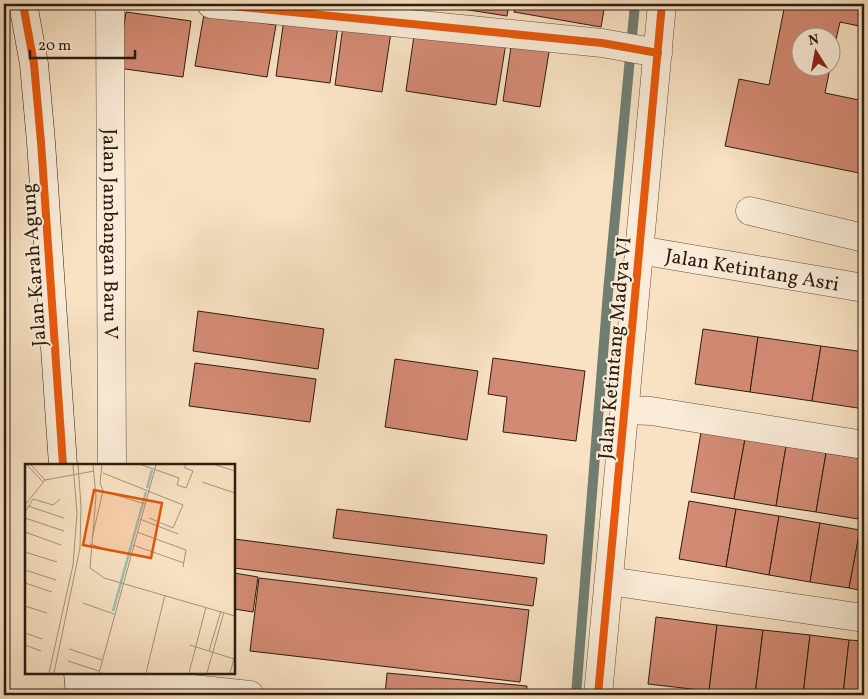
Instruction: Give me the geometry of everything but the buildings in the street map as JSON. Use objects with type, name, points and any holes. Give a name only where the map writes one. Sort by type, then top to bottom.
[{"type":"street","name":"Jalan Karah Agung","points":[[23,4],[34,64],[41,142],[63,464]]},
{"type":"street","name":"Jalan Jambangan Baru V","points":[[110,4],[112,464]]},
{"type":"street","points":[[211,4],[602,42],[646,51]]},
{"type":"street","name":"Jalan Ketintang Madya VI","points":[[598,695],[640,250],[646,51],[662,4]]},
{"type":"street","points":[[750,211],[864,238]]},
{"type":"street","name":"Jalan Ketintang Asri","points":[[640,250],[864,288]]},
{"type":"street","points":[[625,410],[651,411],[864,446]]},
{"type":"street","points":[[609,581],[864,618]]},
{"type":"street","points":[[79,682],[250,695]]},
{"type":"waterway","points":[[576,695],[608,292],[635,4]]},
{"type":"cycle path","points":[[23,4],[34,64],[41,142],[63,464]]},
{"type":"cycle path","points":[[211,4],[602,43],[658,53]]},
{"type":"cycle path","points":[[598,695],[662,4]]}]
